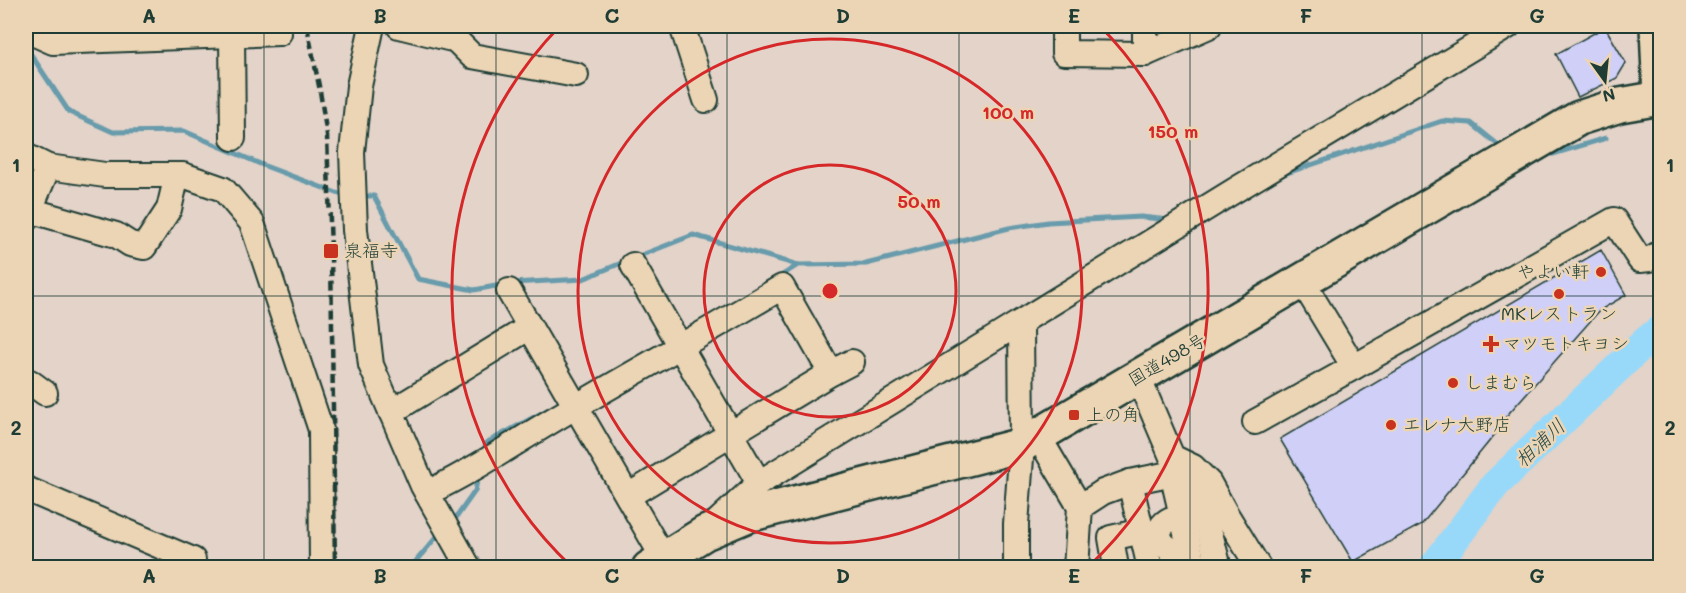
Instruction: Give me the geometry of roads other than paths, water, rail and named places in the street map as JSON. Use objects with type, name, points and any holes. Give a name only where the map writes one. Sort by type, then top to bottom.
[{"type":"highway","points":[[1657,26],[1660,98]]},
{"type":"highway","name":"国道498号","points":[[657,563],[705,533],[748,515],[1030,441],[1579,118],[1620,105],[1660,98]]},
{"type":"street","points":[[372,26],[359,86],[352,153],[362,297],[371,365],[427,492],[469,567]]},
{"type":"street","points":[[399,26],[456,40],[465,36],[472,56],[576,75]]},
{"type":"street","points":[[682,26],[706,100]]},
{"type":"street","points":[[1064,26],[1064,53],[1145,54],[1209,26]]},
{"type":"street","points":[[1145,26],[1145,54]]},
{"type":"street","points":[[705,533],[759,483],[1229,194],[1508,26]]},
{"type":"street","points":[[26,30],[53,42],[279,33]]},
{"type":"street","points":[[232,34],[233,138]]},
{"type":"street","points":[[26,156],[48,167],[105,176],[183,175],[223,189],[252,223],[321,430],[322,567]]},
{"type":"street","points":[[48,167],[27,214],[116,236],[130,244],[144,247],[169,209],[177,175]]},
{"type":"street","points":[[1255,422],[1614,220],[1640,260],[1650,259],[1660,253]]},
{"type":"street","points":[[633,265],[759,483]]},
{"type":"street","points":[[1302,281],[1354,367]]},
{"type":"street","points":[[427,492],[460,477],[576,406],[681,348],[782,287],[831,373]]},
{"type":"street","points":[[509,291],[628,496],[657,563]]},
{"type":"street","points":[[1016,567],[1016,524],[1030,441],[1021,323]]},
{"type":"street","points":[[391,412],[530,327]]},
{"type":"street","points":[[628,496],[852,362]]},
{"type":"street","points":[[1138,377],[1172,457],[1193,467],[1209,483],[1260,567]]},
{"type":"street","points":[[1030,441],[1080,507],[1076,567]]},
{"type":"street","points":[[1080,507],[1103,492],[1130,483],[1164,475],[1179,478],[1192,488],[1203,506],[1219,567]]},
{"type":"street","points":[[1173,477],[1194,567]]},
{"type":"street","points":[[1130,483],[1150,567]]},
{"type":"street","points":[[26,489],[193,560]]},
{"type":"street","points":[[1174,567],[1172,550],[1162,543],[1158,533],[1162,525],[1172,518],[1182,517]]},
{"type":"street","points":[[1114,567],[1116,567],[1111,538],[1142,531]]},
{"type":"waterway","points":[[26,47],[69,112],[113,132],[184,131],[265,166],[342,195],[348,195]]},
{"type":"waterway","points":[[1284,174],[1442,121],[1471,123],[1502,148]]},
{"type":"waterway","points":[[1553,154],[1606,138]]},
{"type":"waterway","points":[[360,196],[374,196],[418,279],[474,290],[512,283],[583,279],[626,261]]},
{"type":"waterway","points":[[634,258],[693,235],[798,265],[866,264],[1009,228],[1048,222],[1141,217],[1169,220]]},
{"type":"waterway","points":[[776,279],[798,265]]},
{"type":"waterway","name":"相浦川","points":[[1433,568],[1495,485],[1660,330]]},
{"type":"waterway","points":[[485,447],[486,443],[549,409]]},
{"type":"waterway","points":[[453,522],[475,491],[477,481]]},
{"type":"waterway","points":[[410,568],[439,534]]},
{"type":"railway","points":[[307,26],[327,136],[331,251],[335,568]]},
{"type":"place","name":"泉福寺","points":[[331,251]]},
{"type":"place","name":"やよい軒","points":[[1601,272]]},
{"type":"place","name":"MKレストラン","points":[[1559,294]]},
{"type":"place","name":"マツモトキヨシ","points":[[1491,344]]},
{"type":"place","name":"しまむら","points":[[1453,383]]},
{"type":"place","name":"上の角","points":[[1074,415]]},
{"type":"place","name":"エレナ大野店","points":[[1391,425]]}]
